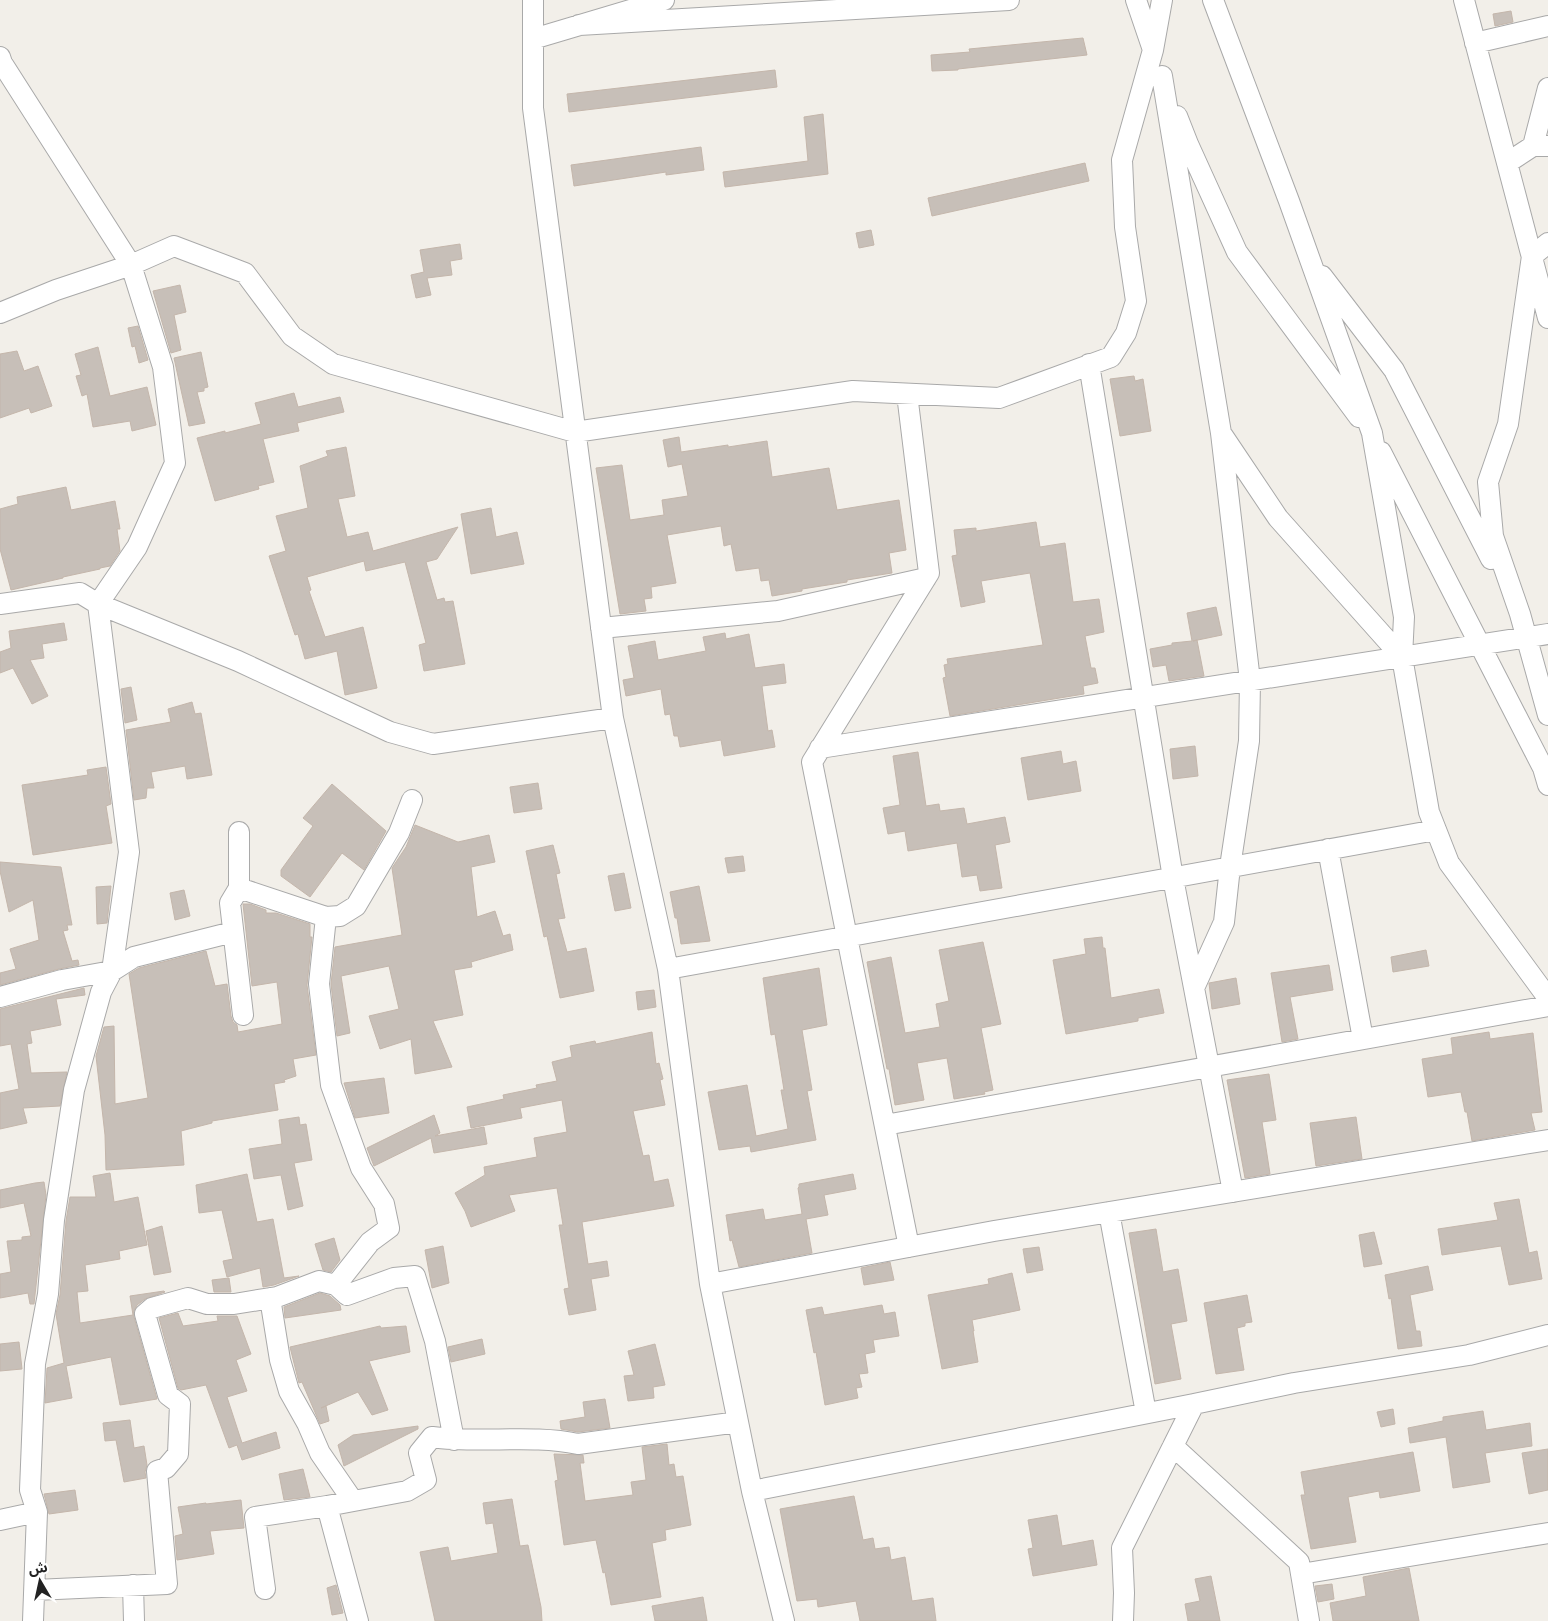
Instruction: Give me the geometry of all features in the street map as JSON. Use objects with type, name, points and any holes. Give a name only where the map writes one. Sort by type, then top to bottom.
[{"type":"street","points":[[533,0],[532,108],[613,718],[668,969],[710,1284],[752,1491],[784,1621]]},
{"type":"street","points":[[533,39],[664,0]]},
{"type":"street","points":[[579,25],[1009,0]]},
{"type":"street","points":[[1136,0],[1188,144],[1237,252],[1372,434],[1404,617],[1402,657],[1429,812],[1448,863],[1548,998]]},
{"type":"street","points":[[0,313],[56,290],[131,265],[174,246],[245,272],[292,336],[334,364],[575,432],[853,391],[999,398],[1110,357],[1126,333],[1136,301],[1125,227],[1122,160],[1153,50],[1162,0]]},
{"type":"street","points":[[1213,0],[1310,260],[1372,434],[1543,768],[1548,785]]},
{"type":"street","points":[[1464,0],[1548,318]]},
{"type":"street","points":[[1475,43],[1548,26]]},
{"type":"street","points":[[0,56],[2,63],[131,265],[164,367],[175,463],[137,547],[98,604],[130,852],[112,971],[101,992],[74,1090],[54,1220],[48,1294],[35,1364],[30,1490],[37,1512],[33,1621]]},
{"type":"street","points":[[1162,76],[1221,433],[1250,681],[1249,741],[1230,867],[1224,922],[1194,988]]},
{"type":"street","points":[[1507,163],[1541,146],[1548,88]]},
{"type":"street","points":[[1548,244],[1532,256],[1508,424],[1488,482],[1493,536],[1520,614],[1548,715]]},
{"type":"street","points":[[1310,260],[1394,370],[1520,614]]},
{"type":"street","points":[[1089,364],[1173,878],[1233,1192]]},
{"type":"street","points":[[907,394],[929,573],[812,762],[909,1247]]},
{"type":"street","points":[[1221,433],[1278,518],[1402,657]]},
{"type":"street","points":[[601,628],[778,611],[926,578]]},
{"type":"street","points":[[0,604],[80,593],[98,604],[238,662],[390,732],[433,744],[613,718]]},
{"type":"street","points":[[820,748],[1548,634]]},
{"type":"street","points":[[239,888],[326,917],[340,916],[356,906],[399,833],[412,800]]},
{"type":"street","points":[[668,969],[1436,830]]},
{"type":"street","points":[[239,832],[239,888],[230,903],[243,1015]]},
{"type":"street","points":[[1328,849],[1363,1039]]},
{"type":"street","points":[[326,917],[319,984],[331,1085],[361,1168],[384,1204],[389,1228],[370,1242],[336,1285]]},
{"type":"street","points":[[0,997],[62,980],[112,971],[134,957],[233,932]]},
{"type":"street","points":[[885,1125],[1548,1006]]},
{"type":"street","points":[[710,1284],[1109,1212],[1548,1140]]},
{"type":"street","points":[[1109,1212],[1146,1413]]},
{"type":"street","points":[[34,1590],[167,1584],[157,1471],[166,1468],[178,1454],[180,1404],[168,1394],[145,1314],[152,1308],[188,1298],[207,1304],[234,1304],[270,1298],[319,1281],[336,1285],[347,1295],[394,1278],[415,1276],[435,1341],[454,1440]]},
{"type":"street","points":[[270,1298],[280,1360],[289,1391],[307,1423],[320,1453],[353,1501]]},
{"type":"street","points":[[752,1491],[1294,1383],[1469,1355],[1548,1335]]},
{"type":"street","points":[[1123,1621],[1122,1548],[1194,1404]]},
{"type":"street","points":[[265,1589],[255,1517],[407,1491],[426,1480],[419,1453],[432,1437],[454,1440],[557,1440],[578,1444],[738,1422]]},
{"type":"street","points":[[1173,1446],[1298,1562],[1309,1621]]},
{"type":"street","points":[[327,1506],[358,1621]]},
{"type":"street","points":[[0,1520],[37,1512]]},
{"type":"street","points":[[1301,1574],[1548,1533]]},
{"type":"street","points":[[133,1585],[134,1621]]},
{"type":"building","points":[[1511,11],[1513,22],[1495,26],[1493,14]]},
{"type":"building","points":[[1083,38],[1087,55],[958,70],[932,71],[931,55],[970,52],[969,49]]},
{"type":"building","points":[[775,70],[777,87],[569,112],[567,94]]},
{"type":"building","points":[[823,114],[828,174],[725,187],[723,172],[808,161],[804,117]]},
{"type":"building","points":[[701,147],[704,170],[666,175],[666,172],[574,186],[571,165]]},
{"type":"building","points":[[1085,163],[1089,181],[932,216],[928,198]]},
{"type":"building","points":[[871,230],[874,245],[859,248],[856,233]]},
{"type":"building","points":[[460,244],[462,259],[450,261],[452,275],[427,278],[431,295],[416,298],[411,275],[424,272],[420,250]]},
{"type":"building","points":[[180,285],[186,312],[174,315],[181,350],[171,353],[153,291]]},
{"type":"building","points":[[138,326],[148,360],[139,363],[135,346],[132,347],[128,328]]},
{"type":"building","points":[[98,347],[110,396],[147,387],[156,425],[132,431],[130,421],[93,427],[87,394],[82,396],[76,376],[81,375],[75,354]]},
{"type":"building","points":[[17,351],[24,371],[38,366],[52,406],[31,413],[29,408],[0,418],[0,354]]},
{"type":"building","points":[[201,352],[208,387],[204,388],[204,391],[197,392],[205,423],[189,426],[174,358]]},
{"type":"building","points":[[1134,376],[1135,381],[1143,379],[1151,431],[1120,436],[1110,379]]},
{"type":"building","points":[[294,393],[298,407],[340,397],[344,412],[297,423],[299,431],[263,439],[274,482],[258,486],[259,489],[215,501],[197,438],[261,424],[255,403]]},
{"type":"building","points":[[679,437],[681,452],[767,441],[772,477],[829,468],[837,510],[899,500],[906,550],[889,553],[892,573],[847,580],[847,582],[772,596],[769,580],[761,581],[759,568],[736,571],[731,544],[724,546],[721,526],[667,535],[676,583],[651,587],[652,598],[644,599],[646,611],[620,614],[596,468],[622,465],[630,520],[664,515],[662,500],[688,496],[682,464],[668,467],[663,440]]},
{"type":"building","points":[[346,447],[355,496],[338,499],[347,537],[368,532],[373,551],[458,527],[437,559],[426,562],[437,600],[444,598],[445,602],[453,601],[465,664],[424,671],[419,645],[426,643],[405,562],[366,571],[364,561],[307,577],[311,590],[309,591],[325,637],[363,627],[377,688],[345,695],[337,651],[305,659],[298,634],[295,635],[269,556],[286,551],[276,516],[308,508],[300,466],[328,456],[326,451]]},
{"type":"building","points":[[66,487],[71,510],[115,501],[120,529],[117,529],[120,551],[110,566],[11,590],[0,549],[0,509],[18,504],[17,497]]},
{"type":"building","points":[[491,508],[496,537],[517,532],[524,564],[471,574],[461,514]]},
{"type":"building","points":[[1036,522],[1040,547],[1065,543],[1073,602],[1099,599],[1104,632],[1085,636],[1091,668],[1095,668],[1098,683],[1083,686],[1084,694],[950,716],[943,678],[946,677],[944,665],[948,664],[947,659],[1043,645],[1030,573],[981,581],[985,602],[961,607],[952,556],[957,555],[954,530],[976,528],[976,531]]},
{"type":"building","points":[[1216,607],[1222,635],[1197,640],[1204,676],[1169,681],[1166,665],[1153,667],[1150,649],[1172,645],[1172,643],[1192,641],[1187,613]]},
{"type":"building","points":[[64,623],[67,640],[42,644],[44,658],[30,660],[48,696],[32,704],[13,668],[0,673],[0,652],[11,648],[9,631]]},
{"type":"building","points":[[725,633],[726,639],[749,634],[755,668],[784,664],[786,683],[762,686],[768,731],[772,730],[775,747],[724,756],[721,740],[680,747],[678,736],[674,736],[670,714],[665,715],[661,689],[626,696],[623,680],[634,678],[628,646],[655,641],[658,660],[706,651],[703,637]]},
{"type":"building","points":[[131,687],[137,720],[125,723],[121,689]]},
{"type":"building","points":[[192,702],[195,714],[201,713],[212,775],[187,779],[185,766],[151,772],[154,788],[147,788],[146,798],[134,800],[126,730],[171,722],[168,709]]},
{"type":"building","points":[[1195,746],[1198,776],[1173,779],[1170,749]]},
{"type":"building","points":[[1061,751],[1063,764],[1076,761],[1081,791],[1028,800],[1021,758]]},
{"type":"building","points":[[918,752],[926,806],[939,804],[940,811],[964,808],[967,824],[1005,817],[1010,842],[995,845],[1002,888],[980,891],[977,875],[962,877],[957,843],[908,851],[905,831],[888,834],[883,808],[900,805],[893,756]]},
{"type":"building","points":[[106,767],[111,804],[106,806],[112,843],[33,855],[22,785],[88,775],[87,770]]},
{"type":"building","points":[[538,783],[542,809],[514,813],[510,787]]},
{"type":"building","points":[[332,784],[386,831],[364,870],[342,853],[310,897],[281,876],[281,870],[313,826],[303,818]]},
{"type":"building","points":[[415,825],[458,842],[489,835],[495,862],[471,867],[477,917],[495,911],[503,936],[510,934],[513,950],[471,962],[472,967],[454,970],[463,1015],[433,1021],[452,1067],[415,1074],[411,1039],[380,1049],[369,1016],[399,1009],[389,966],[341,976],[350,1033],[337,1036],[331,984],[335,947],[402,935],[392,868],[406,847]]},
{"type":"building","points":[[553,845],[560,873],[556,874],[565,918],[558,919],[567,952],[586,948],[594,991],[560,998],[547,936],[544,937],[526,851]]},
{"type":"building","points":[[743,856],[745,871],[728,873],[725,858]]},
{"type":"building","points":[[0,862],[61,867],[72,925],[67,925],[68,930],[63,931],[72,961],[78,960],[79,965],[0,985],[0,973],[16,969],[10,949],[39,940],[33,900],[9,912],[0,871]]},
{"type":"building","points":[[624,873],[631,908],[615,911],[608,876]]},
{"type":"building","points":[[111,886],[107,923],[97,924],[96,887]]},
{"type":"building","points":[[699,886],[710,941],[681,944],[670,892]]},
{"type":"building","points":[[184,890],[190,916],[175,920],[170,893]]},
{"type":"building","points":[[243,904],[250,904],[266,910],[266,913],[276,913],[310,924],[310,937],[312,937],[307,985],[316,1055],[293,1059],[296,1076],[284,1080],[285,1082],[274,1084],[278,1110],[212,1121],[212,1123],[181,1131],[184,1165],[106,1170],[105,1135],[96,1056],[104,1027],[114,1026],[115,1104],[148,1098],[129,974],[139,968],[206,951],[215,986],[227,984],[231,1016],[233,1022],[237,1025],[238,1032],[282,1024],[277,982],[252,986]]},
{"type":"building","points":[[1102,937],[1111,998],[1159,989],[1164,1013],[1138,1018],[1138,1021],[1066,1034],[1053,960],[1086,954],[1084,939]]},
{"type":"building","points":[[983,942],[1001,1024],[981,1028],[993,1090],[984,1092],[985,1094],[954,1099],[947,1058],[917,1063],[924,1100],[895,1105],[867,962],[891,957],[905,1033],[940,1027],[936,1004],[949,1001],[939,950]]},
{"type":"building","points":[[1426,950],[1429,966],[1393,972],[1391,957]]},
{"type":"building","points":[[1329,965],[1333,990],[1290,997],[1298,1039],[1282,1042],[1271,973]]},
{"type":"building","points":[[819,968],[827,1025],[802,1030],[812,1090],[807,1091],[816,1140],[751,1152],[750,1146],[719,1150],[708,1092],[747,1085],[756,1136],[788,1129],[781,1090],[784,1090],[775,1034],[771,1035],[763,978]]},
{"type":"building","points":[[1236,978],[1240,1004],[1212,1009],[1209,983]]},
{"type":"building","points":[[84,988],[85,995],[56,999],[61,1025],[30,1031],[32,1043],[27,1044],[31,1073],[67,1072],[60,1106],[23,1108],[27,1123],[0,1129],[0,1093],[19,1089],[11,1044],[0,1046],[0,1009]]},
{"type":"building","points":[[654,990],[656,1007],[638,1010],[636,992]]},
{"type":"building","points":[[652,1032],[656,1064],[659,1063],[663,1079],[660,1080],[665,1105],[633,1111],[643,1156],[649,1155],[654,1182],[668,1179],[674,1206],[582,1222],[588,1264],[607,1261],[609,1276],[591,1279],[596,1310],[569,1315],[564,1289],[569,1288],[559,1225],[563,1225],[557,1188],[509,1195],[515,1211],[471,1227],[455,1193],[485,1175],[484,1167],[537,1157],[534,1138],[567,1132],[562,1100],[520,1108],[522,1118],[471,1128],[467,1107],[504,1099],[503,1095],[537,1088],[536,1085],[557,1081],[552,1062],[572,1057],[570,1046],[595,1041],[596,1044]]},
{"type":"building","points":[[1489,1032],[1490,1039],[1533,1033],[1542,1112],[1531,1113],[1535,1130],[1472,1141],[1461,1092],[1428,1097],[1422,1059],[1453,1054],[1451,1038]]},
{"type":"building","points":[[1269,1074],[1276,1120],[1262,1122],[1270,1174],[1245,1178],[1227,1080]]},
{"type":"building","points":[[384,1078],[389,1113],[355,1118],[344,1083]]},
{"type":"building","points":[[434,1115],[440,1133],[435,1136],[484,1127],[487,1144],[434,1153],[431,1138],[374,1166],[367,1148]]},
{"type":"building","points":[[299,1117],[300,1125],[306,1124],[312,1160],[294,1163],[303,1206],[288,1210],[281,1175],[254,1179],[249,1149],[282,1144],[279,1120]]},
{"type":"building","points":[[1356,1117],[1362,1159],[1316,1166],[1310,1123]]},
{"type":"building","points":[[110,1173],[114,1202],[138,1197],[147,1245],[119,1251],[120,1259],[85,1265],[88,1291],[77,1292],[80,1323],[133,1315],[130,1296],[164,1291],[145,1299],[137,1305],[134,1311],[134,1317],[157,1399],[120,1405],[111,1357],[66,1366],[72,1398],[45,1403],[47,1368],[64,1363],[56,1314],[60,1295],[66,1221],[70,1197],[96,1197],[93,1176]]},
{"type":"building","points":[[247,1174],[257,1222],[273,1219],[284,1278],[299,1276],[263,1287],[260,1268],[227,1277],[223,1261],[233,1259],[222,1210],[199,1213],[196,1185]]},
{"type":"building","points":[[853,1174],[856,1189],[824,1195],[828,1215],[806,1219],[812,1253],[739,1267],[732,1240],[730,1241],[726,1215],[763,1209],[765,1220],[802,1214],[799,1184]]},
{"type":"building","points":[[44,1182],[46,1195],[34,1304],[30,1304],[28,1293],[0,1298],[0,1274],[11,1272],[7,1241],[22,1240],[22,1237],[31,1236],[24,1203],[0,1208],[0,1190]]},
{"type":"building","points":[[1519,1199],[1529,1253],[1537,1251],[1542,1279],[1509,1285],[1501,1246],[1442,1255],[1438,1229],[1498,1220],[1494,1203]]},
{"type":"building","points":[[162,1226],[171,1272],[154,1275],[146,1231]]},
{"type":"building","points":[[1156,1229],[1163,1272],[1178,1269],[1187,1321],[1171,1324],[1181,1379],[1155,1384],[1129,1233]]},
{"type":"building","points":[[1374,1232],[1382,1264],[1364,1267],[1359,1235]]},
{"type":"building","points":[[334,1238],[340,1260],[331,1272],[323,1270],[315,1244]]},
{"type":"building","points":[[443,1246],[449,1283],[432,1288],[425,1250]]},
{"type":"building","points":[[1039,1247],[1043,1270],[1027,1273],[1023,1249]]},
{"type":"building","points":[[890,1262],[894,1280],[864,1285],[861,1268]]},
{"type":"building","points":[[1428,1266],[1433,1290],[1410,1295],[1416,1331],[1420,1331],[1422,1346],[1398,1349],[1391,1298],[1389,1299],[1385,1275]]},
{"type":"building","points":[[1012,1273],[1020,1310],[972,1320],[978,1362],[942,1369],[928,1295],[989,1284],[988,1279]]},
{"type":"building","points":[[229,1278],[231,1292],[214,1292],[212,1280]]},
{"type":"building","points":[[320,1293],[330,1296],[340,1305],[341,1310],[285,1318],[284,1307]]},
{"type":"building","points":[[1247,1295],[1252,1322],[1245,1323],[1245,1326],[1237,1328],[1244,1370],[1216,1374],[1204,1303]]},
{"type":"building","points":[[882,1305],[884,1314],[895,1312],[899,1336],[873,1340],[875,1352],[865,1354],[868,1373],[859,1374],[862,1387],[856,1388],[858,1398],[825,1405],[816,1352],[814,1353],[806,1310],[822,1307],[824,1315]]},
{"type":"building","points":[[178,1313],[183,1326],[218,1321],[217,1316],[237,1316],[251,1354],[236,1360],[247,1391],[227,1397],[242,1443],[276,1432],[280,1448],[242,1460],[237,1445],[229,1448],[206,1385],[181,1390],[178,1388],[159,1318]]},
{"type":"building","points":[[380,1326],[381,1328],[406,1326],[410,1352],[369,1361],[388,1410],[372,1415],[358,1392],[321,1408],[326,1406],[329,1421],[320,1424],[302,1382],[299,1383],[290,1347]]},
{"type":"building","points":[[482,1339],[485,1354],[451,1362],[448,1347]]},
{"type":"building","points":[[19,1342],[22,1369],[0,1371],[0,1344]]},
{"type":"building","points":[[655,1344],[665,1385],[653,1387],[654,1398],[628,1401],[624,1376],[634,1375],[628,1351]]},
{"type":"building","points":[[605,1399],[610,1428],[578,1432],[561,1429],[560,1421],[585,1417],[583,1402]]},
{"type":"building","points":[[1393,1409],[1395,1424],[1381,1427],[1377,1412]]},
{"type":"building","points":[[1483,1411],[1486,1430],[1530,1423],[1532,1446],[1485,1453],[1490,1482],[1453,1488],[1446,1437],[1410,1443],[1408,1428],[1443,1421],[1443,1417]]},
{"type":"building","points":[[130,1420],[134,1448],[144,1446],[147,1465],[146,1478],[124,1482],[116,1440],[105,1441],[103,1423]]},
{"type":"building","points":[[418,1426],[418,1429],[344,1466],[338,1445],[353,1435]]},
{"type":"building","points":[[667,1444],[669,1465],[674,1464],[676,1477],[683,1476],[691,1525],[665,1530],[666,1540],[652,1543],[661,1597],[611,1605],[605,1572],[603,1573],[596,1540],[564,1545],[555,1481],[558,1480],[554,1454],[583,1455],[584,1463],[580,1463],[585,1501],[633,1495],[631,1482],[646,1480],[642,1447]]},
{"type":"building","points":[[1548,1449],[1548,1490],[1529,1494],[1522,1453]]},
{"type":"building","points":[[1413,1452],[1420,1491],[1380,1498],[1379,1491],[1348,1497],[1356,1542],[1311,1549],[1301,1495],[1305,1495],[1301,1472]]},
{"type":"building","points":[[303,1469],[310,1497],[284,1500],[279,1474]]},
{"type":"building","points":[[75,1490],[78,1510],[49,1514],[44,1494]]},
{"type":"building","points":[[854,1496],[863,1540],[873,1538],[875,1549],[889,1547],[891,1560],[905,1557],[912,1601],[933,1598],[936,1621],[860,1621],[856,1601],[818,1607],[817,1599],[797,1601],[780,1509]]},
{"type":"building","points":[[512,1499],[520,1546],[528,1545],[541,1607],[542,1621],[435,1621],[420,1552],[448,1547],[451,1561],[498,1553],[493,1523],[486,1524],[483,1503]]},
{"type":"building","points":[[241,1500],[244,1528],[210,1531],[214,1554],[177,1560],[175,1536],[183,1534],[178,1507]]},
{"type":"building","points":[[1057,1515],[1062,1546],[1093,1540],[1097,1565],[1033,1576],[1028,1549],[1033,1548],[1028,1520]]},
{"type":"building","points":[[1409,1568],[1419,1621],[1333,1621],[1330,1603],[1366,1596],[1363,1577]]},
{"type":"building","points":[[1211,1576],[1220,1621],[1188,1621],[1185,1604],[1200,1601],[1195,1579]]},
{"type":"building","points":[[1332,1584],[1334,1599],[1318,1602],[1315,1586]]},
{"type":"building","points":[[336,1585],[343,1613],[332,1615],[327,1588]]},
{"type":"building","points":[[703,1597],[707,1621],[655,1621],[652,1606]]}]
